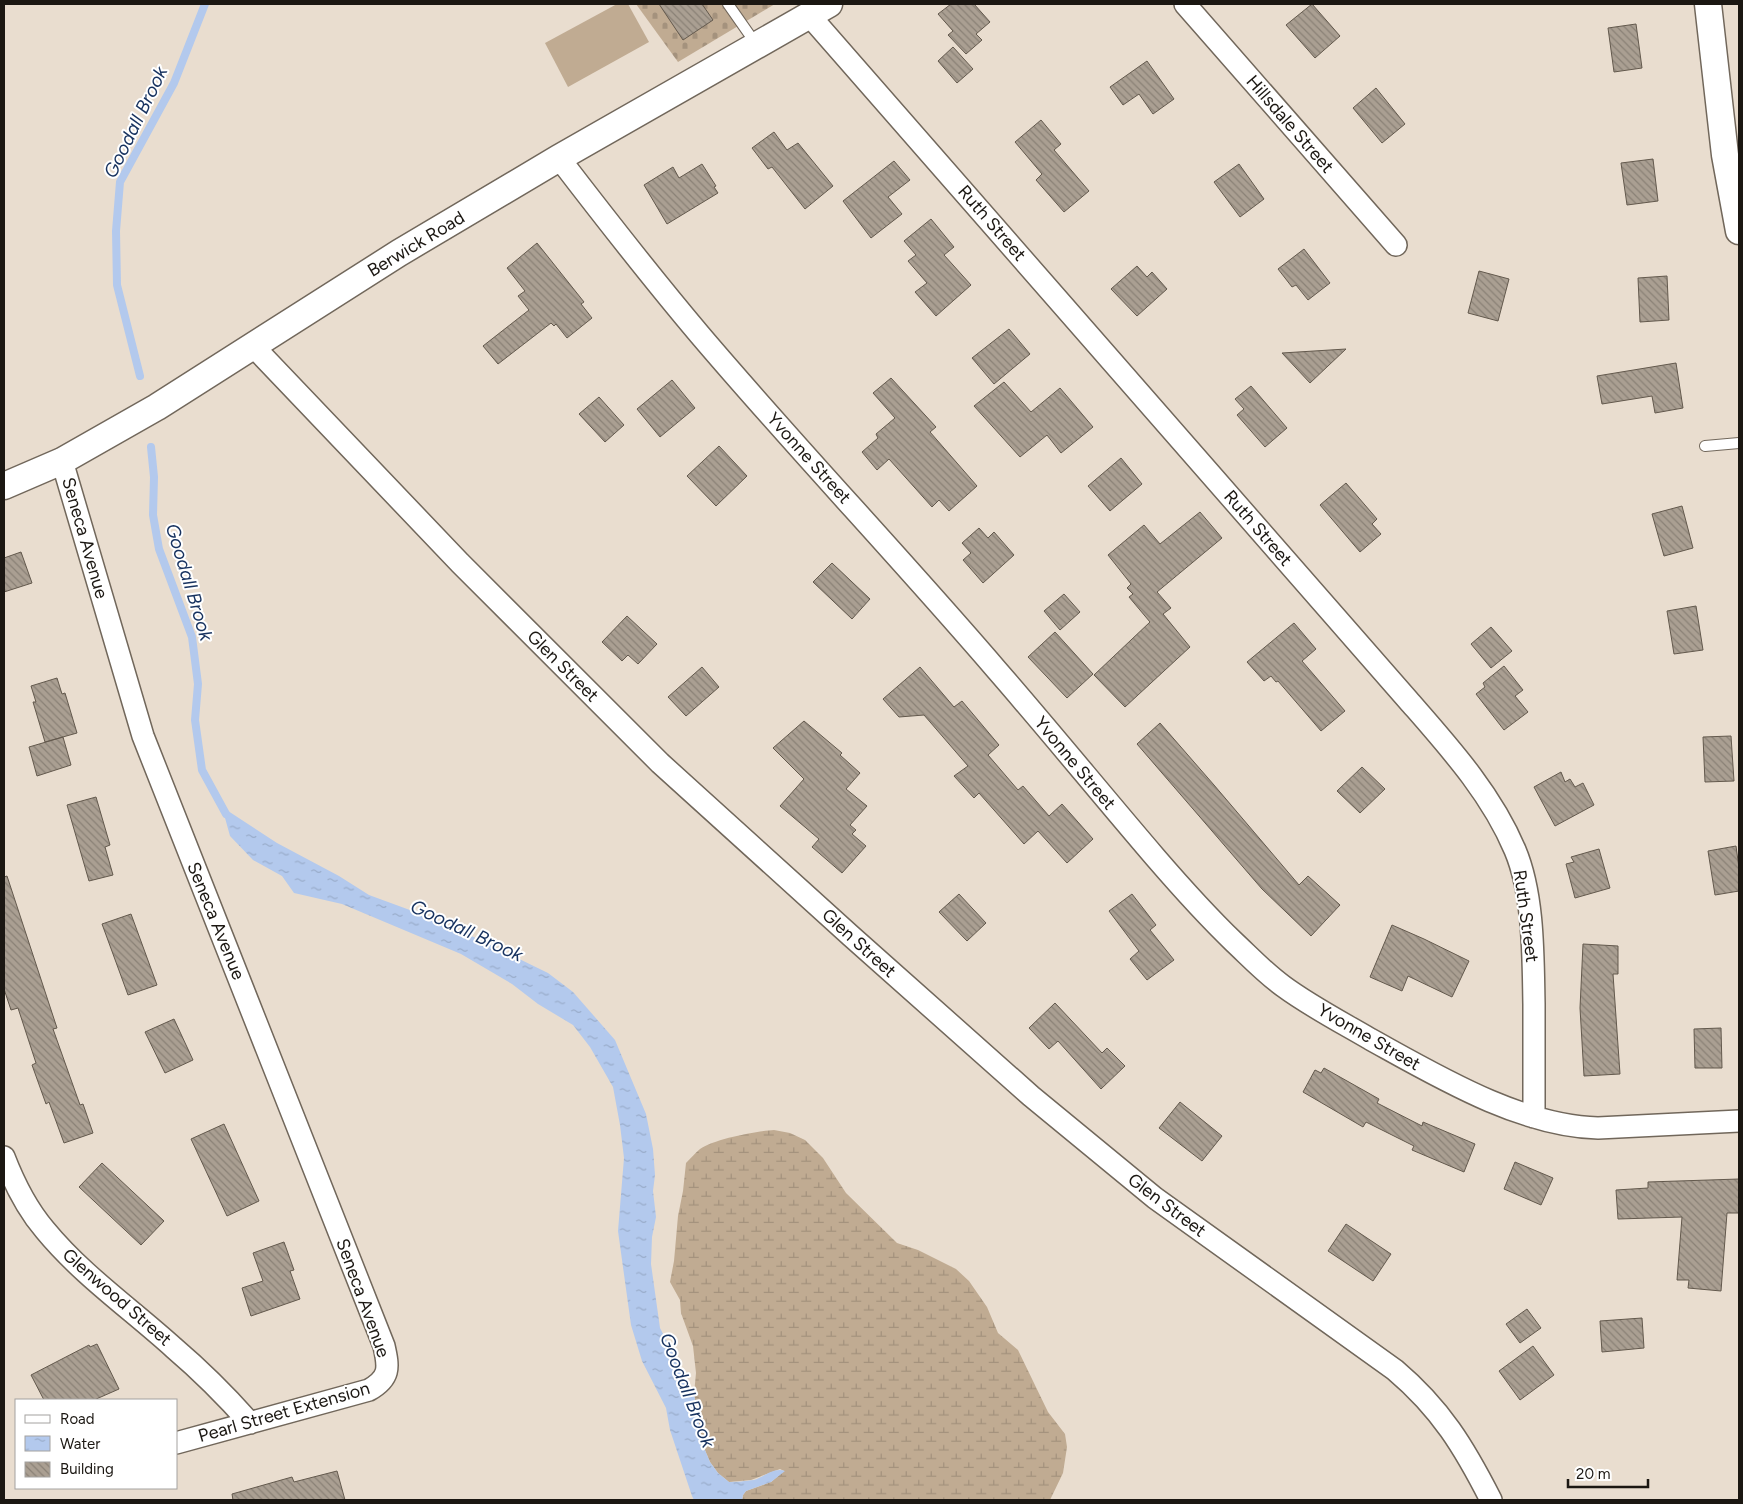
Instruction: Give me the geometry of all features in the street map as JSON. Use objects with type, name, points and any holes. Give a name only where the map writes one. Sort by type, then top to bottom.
[{"type":"street","name":"Hillsdale Street","points":[[1185,4],[1396,245]]},
{"type":"street","points":[[1708,4],[1726,155],[1739,231]]},
{"type":"street","name":"Berwick Road","points":[[4,486],[62,461],[157,407],[399,253],[559,158],[819,9]]},
{"type":"street","name":"Ruth Street","points":[[819,9],[1446,743],[1487,796],[1516,852],[1526,889],[1533,940],[1534,1117]]},
{"type":"street","name":"Yvonne Street","points":[[559,158],[632,253],[700,335],[995,668],[1181,887],[1227,935],[1284,987],[1322,1012],[1433,1074],[1492,1102],[1534,1117],[1581,1128],[1739,1121]]},
{"type":"street","name":"Glen Street","points":[[254,347],[460,562],[660,763],[851,936],[1031,1096],[1155,1198],[1395,1370],[1416,1388],[1455,1435],[1490,1500]]},
{"type":"street","name":"Seneca Avenue","points":[[62,461],[143,736],[384,1346],[388,1363],[386,1374]]},
{"type":"street","name":"Glenwood Street","points":[[4,1158],[12,1178],[44,1230],[80,1268],[174,1347],[221,1390],[250,1423]]},
{"type":"street","name":"Pearl Street Extension","points":[[178,1442],[369,1390],[380,1383],[386,1374]]},
{"type":"lane","points":[[732,5],[757,45]]},
{"type":"lane","points":[[1706,446],[1739,443]]},
{"type":"green space","points":[[617,4],[628,4],[649,42],[568,87],[545,43]]},
{"type":"green space","points":[[636,4],[775,4],[678,62]]},
{"type":"green space","points":[[774,1130],[790,1133],[805,1140],[823,1158],[846,1193],[897,1243],[918,1250],[956,1269],[969,1281],[987,1307],[998,1333],[1018,1350],[1048,1412],[1065,1434],[1067,1447],[1063,1473],[1050,1500],[742,1500],[746,1491],[771,1482],[784,1471],[780,1469],[751,1480],[729,1482],[718,1473],[710,1462],[702,1443],[694,1394],[696,1373],[693,1346],[681,1313],[680,1300],[670,1282],[686,1163],[700,1149],[715,1142]]},
{"type":"water","points":[[222,807],[277,843],[339,876],[369,895],[418,913],[478,939],[548,973],[573,992],[615,1040],[646,1114],[653,1149],[655,1175],[653,1191],[656,1217],[652,1237],[651,1264],[660,1328],[694,1394],[702,1443],[710,1462],[718,1473],[729,1482],[754,1480],[773,1471],[785,1471],[771,1482],[746,1491],[742,1500],[694,1500],[692,1496],[670,1430],[666,1408],[642,1361],[631,1325],[618,1231],[624,1158],[613,1087],[590,1047],[573,1025],[538,1004],[512,984],[461,954],[342,904],[294,893],[282,876],[253,860],[230,836]]},
{"type":"building","points":[[659,4],[702,4],[713,20],[683,40]]},
{"type":"building","points":[[951,4],[974,4],[990,22],[976,34],[982,40],[966,54],[948,35],[953,31],[938,14]]},
{"type":"building","points":[[1312,4],[1340,36],[1315,58],[1286,25]]},
{"type":"building","points":[[1636,24],[1642,68],[1614,72],[1608,28]]},
{"type":"building","points":[[953,47],[973,69],[957,83],[938,61]]},
{"type":"building","points":[[1147,61],[1174,99],[1153,114],[1139,94],[1123,105],[1110,87]]},
{"type":"building","points":[[1376,88],[1405,124],[1382,143],[1353,108]]},
{"type":"building","points":[[1041,120],[1061,144],[1054,150],[1089,191],[1064,212],[1036,180],[1042,174],[1015,142]]},
{"type":"building","points":[[774,132],[787,150],[798,143],[833,186],[805,209],[772,167],[768,169],[752,148]]},
{"type":"building","points":[[1653,159],[1658,201],[1627,205],[1621,163]]},
{"type":"building","points":[[894,161],[910,180],[888,197],[902,214],[871,238],[843,201]]},
{"type":"building","points":[[702,164],[716,186],[714,187],[718,193],[667,224],[644,185],[673,167],[679,178]]},
{"type":"building","points":[[1239,164],[1264,199],[1240,217],[1214,182]]},
{"type":"building","points":[[931,219],[954,247],[944,255],[971,285],[936,316],[915,292],[927,283],[908,261],[916,255],[904,241]]},
{"type":"building","points":[[537,243],[584,302],[581,304],[592,318],[567,338],[556,324],[554,326],[551,323],[498,364],[483,346],[529,310],[518,296],[525,291],[507,268]]},
{"type":"building","points":[[1304,249],[1330,283],[1308,300],[1296,285],[1292,287],[1278,269]]},
{"type":"building","points":[[1137,266],[1147,277],[1152,272],[1167,289],[1137,316],[1111,289]]},
{"type":"building","points":[[1479,271],[1509,279],[1498,321],[1468,313]]},
{"type":"building","points":[[1667,276],[1669,320],[1640,322],[1638,278]]},
{"type":"building","points":[[1009,329],[1030,354],[994,384],[972,358]]},
{"type":"building","points":[[1346,349],[1310,383],[1282,353]]},
{"type":"building","points":[[1676,363],[1683,408],[1655,413],[1652,396],[1602,404],[1597,376]]},
{"type":"building","points":[[891,378],[936,427],[930,432],[977,486],[949,511],[939,500],[932,507],[889,459],[877,470],[862,452],[878,438],[876,434],[895,418],[873,393]]},
{"type":"building","points":[[672,380],[695,408],[660,437],[637,409]]},
{"type":"building","points":[[1004,382],[1031,412],[1060,388],[1093,427],[1061,453],[1047,435],[1020,457],[974,406]]},
{"type":"building","points":[[1251,386],[1287,428],[1265,447],[1237,415],[1244,409],[1235,399]]},
{"type":"building","points":[[599,397],[624,425],[605,442],[579,414]]},
{"type":"building","points":[[719,446],[747,476],[716,506],[687,476]]},
{"type":"building","points":[[1121,458],[1142,484],[1110,511],[1088,486]]},
{"type":"building","points":[[1346,483],[1377,519],[1372,524],[1381,534],[1360,552],[1320,505]]},
{"type":"building","points":[[1682,506],[1693,548],[1664,556],[1652,514]]},
{"type":"building","points":[[1200,512],[1222,538],[1157,592],[1171,608],[1163,614],[1190,647],[1125,707],[1094,675],[1150,622],[1129,597],[1133,594],[1127,588],[1131,584],[1108,555],[1144,525],[1160,544]]},
{"type":"building","points":[[979,528],[988,538],[994,532],[1014,555],[983,583],[963,560],[971,553],[962,543]]},
{"type":"building","points":[[21,552],[32,583],[4,592],[4,558]]},
{"type":"building","points":[[832,563],[870,599],[852,619],[813,582]]},
{"type":"building","points":[[1064,594],[1080,612],[1060,630],[1044,611]]},
{"type":"building","points":[[1696,606],[1703,650],[1674,654],[1667,611]]},
{"type":"building","points":[[627,616],[657,644],[638,664],[628,655],[622,661],[602,642]]},
{"type":"building","points":[[1294,623],[1316,649],[1302,661],[1345,711],[1321,731],[1278,681],[1276,682],[1271,676],[1264,681],[1247,662]]},
{"type":"building","points":[[1491,627],[1512,651],[1491,668],[1471,644]]},
{"type":"building","points":[[1055,632],[1093,674],[1067,698],[1028,657]]},
{"type":"building","points":[[1504,666],[1523,690],[1515,696],[1528,712],[1504,730],[1476,694],[1485,687],[1483,683]]},
{"type":"building","points":[[702,667],[719,687],[686,716],[668,697]]},
{"type":"building","points":[[920,667],[954,707],[962,701],[999,745],[988,755],[1018,790],[1023,786],[1049,816],[1062,804],[1093,839],[1067,863],[1038,831],[1024,844],[979,793],[974,798],[954,776],[968,766],[924,715],[899,717],[883,699]]},
{"type":"building","points":[[57,678],[62,694],[65,693],[77,733],[45,742],[33,702],[36,702],[31,686]]},
{"type":"building","points":[[804,721],[842,753],[840,755],[860,773],[846,789],[867,806],[850,825],[856,830],[852,834],[866,846],[842,873],[812,847],[819,839],[780,806],[804,779],[773,748]]},
{"type":"building","points":[[1160,723],[1299,885],[1308,876],[1340,905],[1311,936],[1262,889],[1137,744]]},
{"type":"building","points":[[1731,736],[1734,781],[1705,782],[1703,737]]},
{"type":"building","points":[[63,737],[71,765],[37,776],[29,747]]},
{"type":"building","points":[[1362,767],[1385,789],[1360,813],[1337,791]]},
{"type":"building","points":[[1561,772],[1565,782],[1570,779],[1575,787],[1583,783],[1594,805],[1555,826],[1534,787]]},
{"type":"building","points":[[96,797],[110,845],[105,847],[113,875],[89,881],[67,805]]},
{"type":"building","points":[[1736,846],[1739,868],[1739,891],[1715,895],[1708,851]]},
{"type":"building","points":[[1599,849],[1610,888],[1575,898],[1566,864],[1574,862],[1571,857]]},
{"type":"building","points":[[7,876],[57,1028],[53,1029],[80,1105],[83,1104],[93,1133],[64,1143],[49,1102],[46,1104],[32,1065],[36,1063],[18,1008],[11,1010],[4,989],[4,877]]},
{"type":"building","points":[[959,894],[986,923],[967,941],[939,912]]},
{"type":"building","points":[[1132,894],[1156,925],[1150,930],[1174,960],[1147,980],[1130,959],[1139,951],[1109,911]]},
{"type":"building","points":[[131,914],[157,985],[128,995],[102,924]]},
{"type":"building","points":[[1392,925],[1469,961],[1452,997],[1408,976],[1402,991],[1370,977]]},
{"type":"building","points":[[1583,944],[1618,946],[1618,974],[1613,974],[1620,1074],[1584,1076],[1580,1008]]},
{"type":"building","points":[[1055,1003],[1102,1053],[1107,1048],[1125,1066],[1101,1089],[1058,1041],[1049,1049],[1029,1028]]},
{"type":"building","points":[[174,1019],[193,1060],[165,1073],[145,1032]]},
{"type":"building","points":[[1721,1028],[1722,1068],[1695,1068],[1694,1029]]},
{"type":"building","points":[[1324,1068],[1379,1099],[1377,1103],[1422,1126],[1423,1122],[1475,1144],[1464,1172],[1412,1150],[1414,1146],[1366,1122],[1363,1127],[1303,1092],[1315,1070],[1321,1073]]},
{"type":"building","points":[[1180,1102],[1222,1136],[1202,1161],[1159,1128]]},
{"type":"building","points":[[224,1124],[259,1201],[227,1216],[191,1139]]},
{"type":"building","points":[[1515,1162],[1553,1178],[1541,1205],[1504,1189]]},
{"type":"building","points":[[102,1163],[164,1221],[141,1245],[79,1187]]},
{"type":"building","points":[[1739,1179],[1739,1213],[1727,1213],[1721,1291],[1688,1288],[1689,1280],[1677,1280],[1682,1217],[1618,1219],[1616,1190],[1648,1188],[1648,1182]]},
{"type":"building","points":[[1346,1224],[1391,1254],[1373,1281],[1328,1251]]},
{"type":"building","points":[[284,1242],[294,1270],[290,1271],[300,1299],[251,1316],[242,1288],[263,1281],[253,1253]]},
{"type":"building","points":[[1527,1309],[1541,1328],[1520,1343],[1506,1324]]},
{"type":"building","points":[[1642,1318],[1644,1348],[1602,1352],[1600,1321]]},
{"type":"building","points":[[97,1344],[119,1389],[96,1399],[43,1399],[31,1375],[89,1345],[90,1347]]},
{"type":"building","points":[[1533,1346],[1554,1375],[1520,1400],[1499,1371]]},
{"type":"building","points":[[337,1471],[345,1500],[233,1500],[232,1494],[292,1477],[294,1482]]},
{"type":"waterway","name":"Goodall Brook","points":[[140,376],[117,285],[116,231],[120,182],[174,83],[205,4]]},
{"type":"waterway","name":"Goodall Brook","points":[[151,447],[154,477],[153,515],[159,549],[192,637],[198,684],[195,720],[202,770],[226,814]]}]
